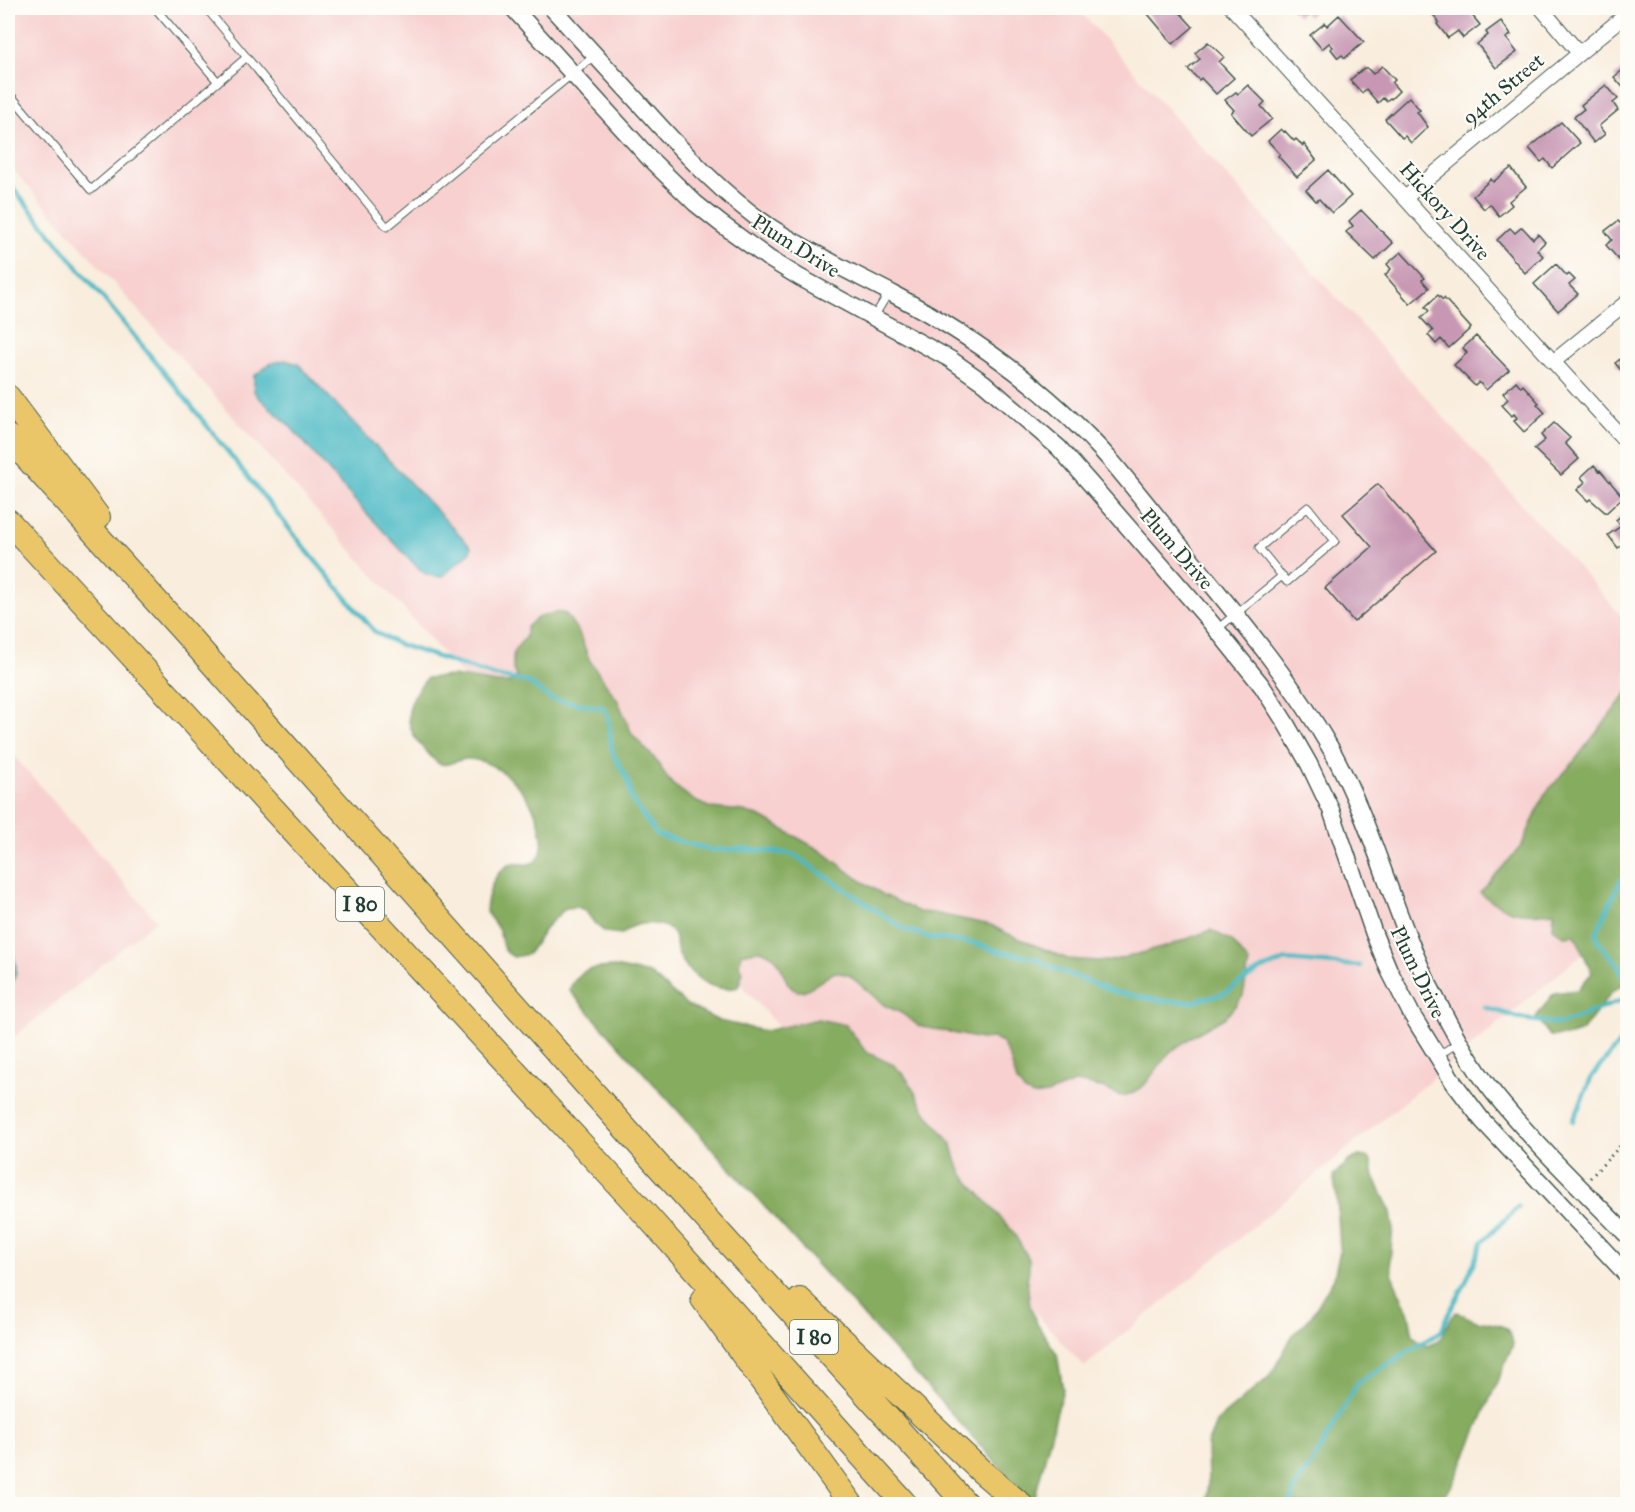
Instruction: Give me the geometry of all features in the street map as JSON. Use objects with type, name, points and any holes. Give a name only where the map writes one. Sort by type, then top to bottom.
[{"type":"highway","points":[[8,398],[196,645]]},
{"type":"highway","name":"I 80","points":[[8,437],[196,645],[662,1170],[966,1504]]},
{"type":"highway","name":"I 80","points":[[8,521],[630,1197],[905,1504]]},
{"type":"highway","points":[[8,528],[90,611]]},
{"type":"highway","points":[[662,1170],[981,1471],[1020,1504]]},
{"type":"highway","points":[[630,1197],[851,1504]]},
{"type":"street","name":"Plum Drive","points":[[513,8],[651,160],[720,223],[768,258],[799,277],[950,359],[984,383],[1036,427],[1088,481],[1262,686],[1309,764],[1343,842],[1374,934],[1389,970],[1412,1016],[1454,1083],[1482,1120],[1628,1276]]},
{"type":"street","name":"Plum Drive","points":[[552,8],[672,140],[745,209],[772,228],[826,259],[889,291],[968,337],[1013,370],[1079,427],[1111,461],[1277,666],[1307,711],[1350,784],[1426,978],[1460,1042],[1494,1094],[1628,1236]]},
{"type":"street","name":"Hickory Drive","points":[[1232,8],[1628,444]]},
{"type":"street","points":[[1541,8],[1579,53]]},
{"type":"street","name":"94th Street","points":[[1405,198],[1628,13]]},
{"type":"street","points":[[1553,362],[1628,301]]},
{"type":"lane","points":[[155,8],[218,82]]},
{"type":"lane","points":[[206,8],[387,227],[595,55]]},
{"type":"lane","points":[[8,92],[91,190],[247,57]]},
{"type":"lane","points":[[874,317],[889,291]]},
{"type":"lane","points":[[1308,507],[1335,541],[1287,582],[1282,576],[1259,548],[1308,507]]},
{"type":"lane","points":[[1216,630],[1282,576]]},
{"type":"lane","points":[[1437,1056],[1460,1042]]},
{"type":"path","points":[[1581,1188],[1624,1142],[1628,1132]]},
{"type":"shaded area","points":[[8,8],[1077,8],[1627,622],[1627,917],[1084,1367],[457,669],[8,164]]},
{"type":"shaded area","points":[[8,749],[156,920],[8,1042]]},
{"type":"green space","points":[[557,612],[566,614],[579,633],[590,661],[618,701],[632,734],[654,758],[672,784],[695,801],[711,808],[744,811],[761,817],[823,852],[882,894],[919,912],[991,925],[1068,959],[1110,961],[1165,947],[1211,930],[1232,941],[1249,963],[1243,996],[1226,1017],[1169,1053],[1146,1083],[1134,1093],[1121,1096],[1100,1087],[1077,1082],[1047,1094],[1033,1096],[1025,1092],[1017,1082],[1010,1058],[1002,1043],[993,1038],[981,1039],[919,1026],[901,1013],[884,1005],[849,975],[835,972],[806,990],[797,991],[789,985],[777,960],[761,950],[741,954],[739,966],[743,972],[738,987],[719,988],[694,975],[682,960],[674,935],[667,928],[642,924],[622,934],[605,932],[595,924],[585,910],[577,907],[566,908],[548,925],[528,954],[514,957],[503,948],[498,929],[486,912],[488,899],[495,879],[503,869],[513,864],[530,864],[535,862],[541,854],[542,843],[538,819],[516,784],[493,767],[481,761],[468,759],[446,764],[436,762],[412,732],[409,723],[410,705],[427,678],[453,676],[509,683],[517,676],[513,670],[513,657],[515,649],[525,638],[527,627],[537,618]]},
{"type":"green space","points":[[1627,693],[1627,982],[1612,992],[1582,1031],[1567,1036],[1550,1036],[1536,1017],[1554,993],[1577,990],[1592,973],[1575,935],[1564,936],[1553,928],[1554,912],[1532,914],[1515,912],[1480,893],[1522,845],[1544,795],[1572,764]]},
{"type":"green space","points":[[614,967],[650,974],[687,1005],[719,1021],[765,1031],[818,1019],[846,1025],[866,1052],[894,1065],[907,1079],[926,1112],[952,1145],[957,1163],[964,1176],[1013,1232],[1029,1259],[1027,1280],[1030,1306],[1037,1324],[1057,1354],[1063,1389],[1033,1504],[569,990],[573,982],[587,970]]},
{"type":"green space","points":[[1359,1156],[1371,1161],[1374,1177],[1391,1212],[1393,1227],[1390,1260],[1394,1280],[1409,1314],[1413,1336],[1427,1346],[1435,1342],[1443,1334],[1456,1312],[1474,1320],[1504,1327],[1511,1337],[1513,1345],[1456,1478],[1441,1504],[1205,1504],[1208,1483],[1207,1445],[1217,1421],[1270,1376],[1293,1335],[1311,1317],[1334,1278],[1340,1250],[1337,1197],[1333,1176],[1350,1160]]},
{"type":"water","points":[[285,360],[298,364],[471,547],[470,552],[442,577],[427,575],[418,568],[288,424],[258,397],[254,391],[254,376],[270,364]]},
{"type":"water","points":[[8,946],[16,964],[16,973],[8,990]]},
{"type":"building","points":[[1122,8],[1134,8],[1127,13]]},
{"type":"building","points":[[1155,8],[1168,8],[1172,12],[1176,8],[1193,27],[1173,44],[1148,14]]},
{"type":"building","points":[[1291,8],[1319,8],[1308,16],[1303,11],[1298,16]]},
{"type":"building","points":[[1428,8],[1466,8],[1480,25],[1463,38],[1458,31],[1448,38]]},
{"type":"building","points":[[1339,15],[1364,42],[1345,58],[1342,55],[1338,58],[1329,43],[1322,49],[1310,35],[1325,23],[1327,26]]},
{"type":"building","points":[[1501,21],[1511,35],[1506,38],[1517,52],[1496,68],[1477,44],[1488,35],[1486,32]]},
{"type":"building","points":[[1208,42],[1224,57],[1219,62],[1234,78],[1216,94],[1201,78],[1199,80],[1188,69],[1200,59],[1195,53]]},
{"type":"building","points":[[1382,66],[1395,80],[1392,83],[1399,91],[1391,99],[1386,101],[1383,98],[1378,103],[1366,89],[1362,93],[1350,80],[1364,68],[1373,74]]},
{"type":"building","points":[[1628,66],[1628,93],[1614,77]]},
{"type":"building","points":[[1248,85],[1265,102],[1261,106],[1272,119],[1251,136],[1231,113],[1234,110],[1225,100],[1236,92],[1238,94]]},
{"type":"building","points":[[1606,85],[1618,99],[1613,103],[1618,110],[1599,126],[1605,134],[1594,143],[1574,117],[1584,109],[1581,105]]},
{"type":"building","points":[[1409,97],[1420,110],[1417,112],[1428,127],[1411,143],[1405,136],[1402,138],[1385,119]]},
{"type":"building","points":[[1561,122],[1580,143],[1552,168],[1545,159],[1541,162],[1529,148]]},
{"type":"building","points":[[1281,129],[1294,141],[1296,139],[1303,146],[1304,144],[1316,160],[1297,177],[1268,141]]},
{"type":"building","points":[[1511,168],[1526,187],[1509,201],[1512,205],[1499,216],[1490,204],[1484,209],[1473,196],[1491,179],[1493,182]]},
{"type":"building","points":[[1328,170],[1351,196],[1332,213],[1319,199],[1316,201],[1306,190]]},
{"type":"building","points":[[1361,210],[1393,243],[1375,260],[1346,232],[1353,226],[1349,221]]},
{"type":"building","points":[[1628,217],[1628,253],[1619,260],[1606,245],[1612,240],[1605,231]]},
{"type":"building","points":[[1522,227],[1533,239],[1538,234],[1545,242],[1537,250],[1543,256],[1525,273],[1497,240],[1510,228],[1515,233]]},
{"type":"building","points":[[1401,252],[1425,278],[1422,280],[1429,288],[1410,304],[1385,275],[1391,269],[1387,264]]},
{"type":"building","points":[[1556,264],[1567,276],[1569,274],[1575,280],[1569,285],[1578,294],[1558,311],[1534,284]]},
{"type":"building","points":[[1438,295],[1443,300],[1444,298],[1471,328],[1449,348],[1441,339],[1436,344],[1428,335],[1433,331],[1421,318],[1429,311],[1425,307]]},
{"type":"building","points":[[1476,336],[1509,370],[1486,390],[1479,382],[1475,386],[1454,365],[1467,353],[1463,348]]},
{"type":"building","points":[[1628,353],[1628,385],[1623,380],[1627,377],[1615,363]]},
{"type":"building","points":[[1516,381],[1521,387],[1523,385],[1545,413],[1524,432],[1514,421],[1517,418],[1514,414],[1512,416],[1502,405],[1508,399],[1503,393]]},
{"type":"building","points":[[1554,423],[1570,438],[1565,443],[1579,459],[1561,475],[1534,449],[1545,440],[1541,435]]},
{"type":"building","points":[[1594,465],[1623,497],[1606,513],[1577,490],[1585,482],[1581,477]]},
{"type":"building","points":[[1378,484],[1436,551],[1354,622],[1325,588],[1372,547],[1343,514]]},
{"type":"building","points":[[1628,511],[1628,555],[1621,546],[1618,548],[1608,535],[1621,526],[1616,520]]},
{"type":"waterway","points":[[8,182],[375,632],[398,644],[495,676],[528,682],[551,699],[604,708],[608,716],[612,751],[628,781],[632,800],[657,835],[711,850],[743,849],[787,853],[796,856],[904,929],[931,938],[974,943],[1001,952],[1036,958],[1048,966],[1115,992],[1163,1001],[1197,1002],[1223,994],[1260,970],[1286,960],[1360,966]]},
{"type":"waterway","points":[[1628,869],[1618,885],[1596,934],[1602,947],[1620,969],[1628,997]]},
{"type":"waterway","points":[[1485,1007],[1523,1019],[1560,1024],[1628,998]]},
{"type":"waterway","points":[[1573,1121],[1592,1076],[1628,1033]]},
{"type":"waterway","points":[[1291,1504],[1295,1486],[1314,1460],[1358,1382],[1442,1331],[1482,1242],[1518,1207]]}]
